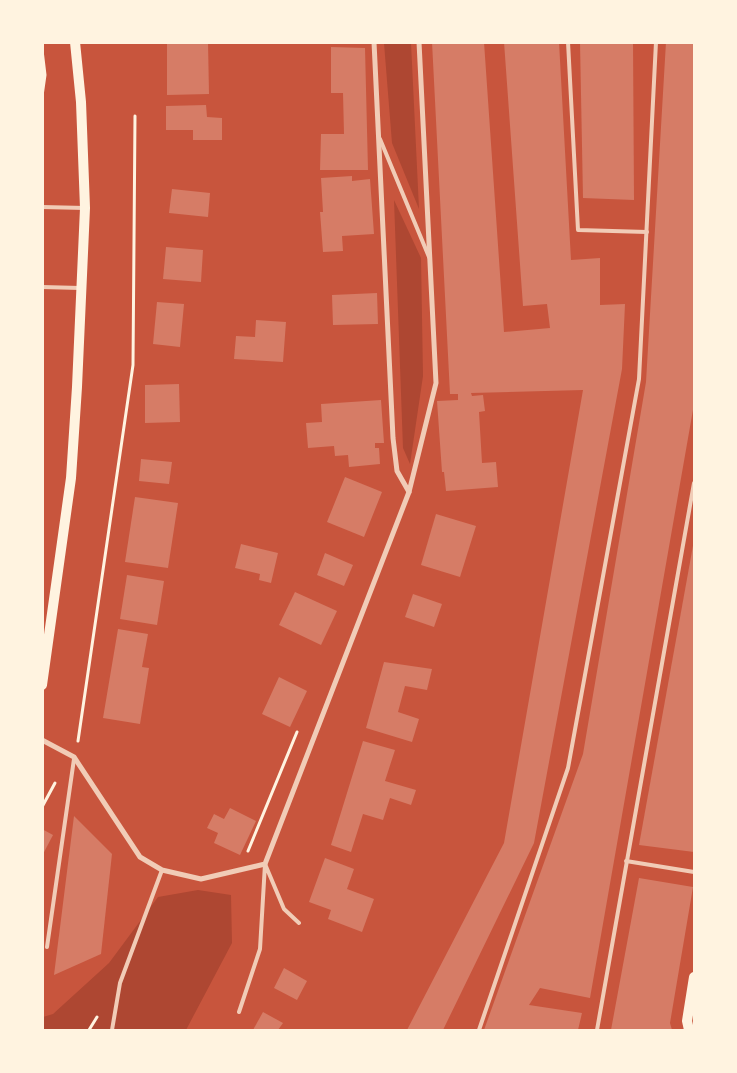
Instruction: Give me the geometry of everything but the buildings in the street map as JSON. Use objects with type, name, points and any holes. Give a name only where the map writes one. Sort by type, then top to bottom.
[{"type":"main road","points":[[42,685],[71,478],[85,208],[82,102],[74,42]]},
{"type":"main road","points":[[689,1030],[687,1021],[694,977]]},
{"type":"street","points":[[374,42],[393,438],[397,471],[409,492]]},
{"type":"street","points":[[42,740],[74,757],[140,857],[162,870],[201,879],[265,864],[409,492],[436,383],[419,42]]},
{"type":"lane","points":[[568,42],[578,230],[646,232]]},
{"type":"lane","points":[[479,1030],[568,768],[640,379],[656,42]]},
{"type":"lane","points":[[379,137],[431,264]]},
{"type":"lane","points":[[42,207],[85,208]]},
{"type":"lane","points":[[42,287],[81,288]]},
{"type":"lane","points":[[597,1030],[694,483]]},
{"type":"lane","points":[[47,947],[74,757]]},
{"type":"lane","points":[[626,861],[694,872]]},
{"type":"lane","points":[[265,864],[284,909],[299,924]]},
{"type":"lane","points":[[239,1012],[260,949],[265,864]]},
{"type":"lane","points":[[112,1030],[120,983],[162,870]]},
{"type":"path","points":[[42,50],[45,75],[42,96]]},
{"type":"path","points":[[74,757],[80,732],[133,365],[136,116]]},
{"type":"shaded area","points":[[384,43],[411,43],[419,209],[392,143]]},
{"type":"shaded area","points":[[394,200],[421,258],[423,376],[410,464],[403,448]]},
{"type":"shaded area","points":[[198,890],[231,895],[232,943],[186,1030],[43,1030],[43,1017],[53,1014],[109,963],[158,897]]}]
